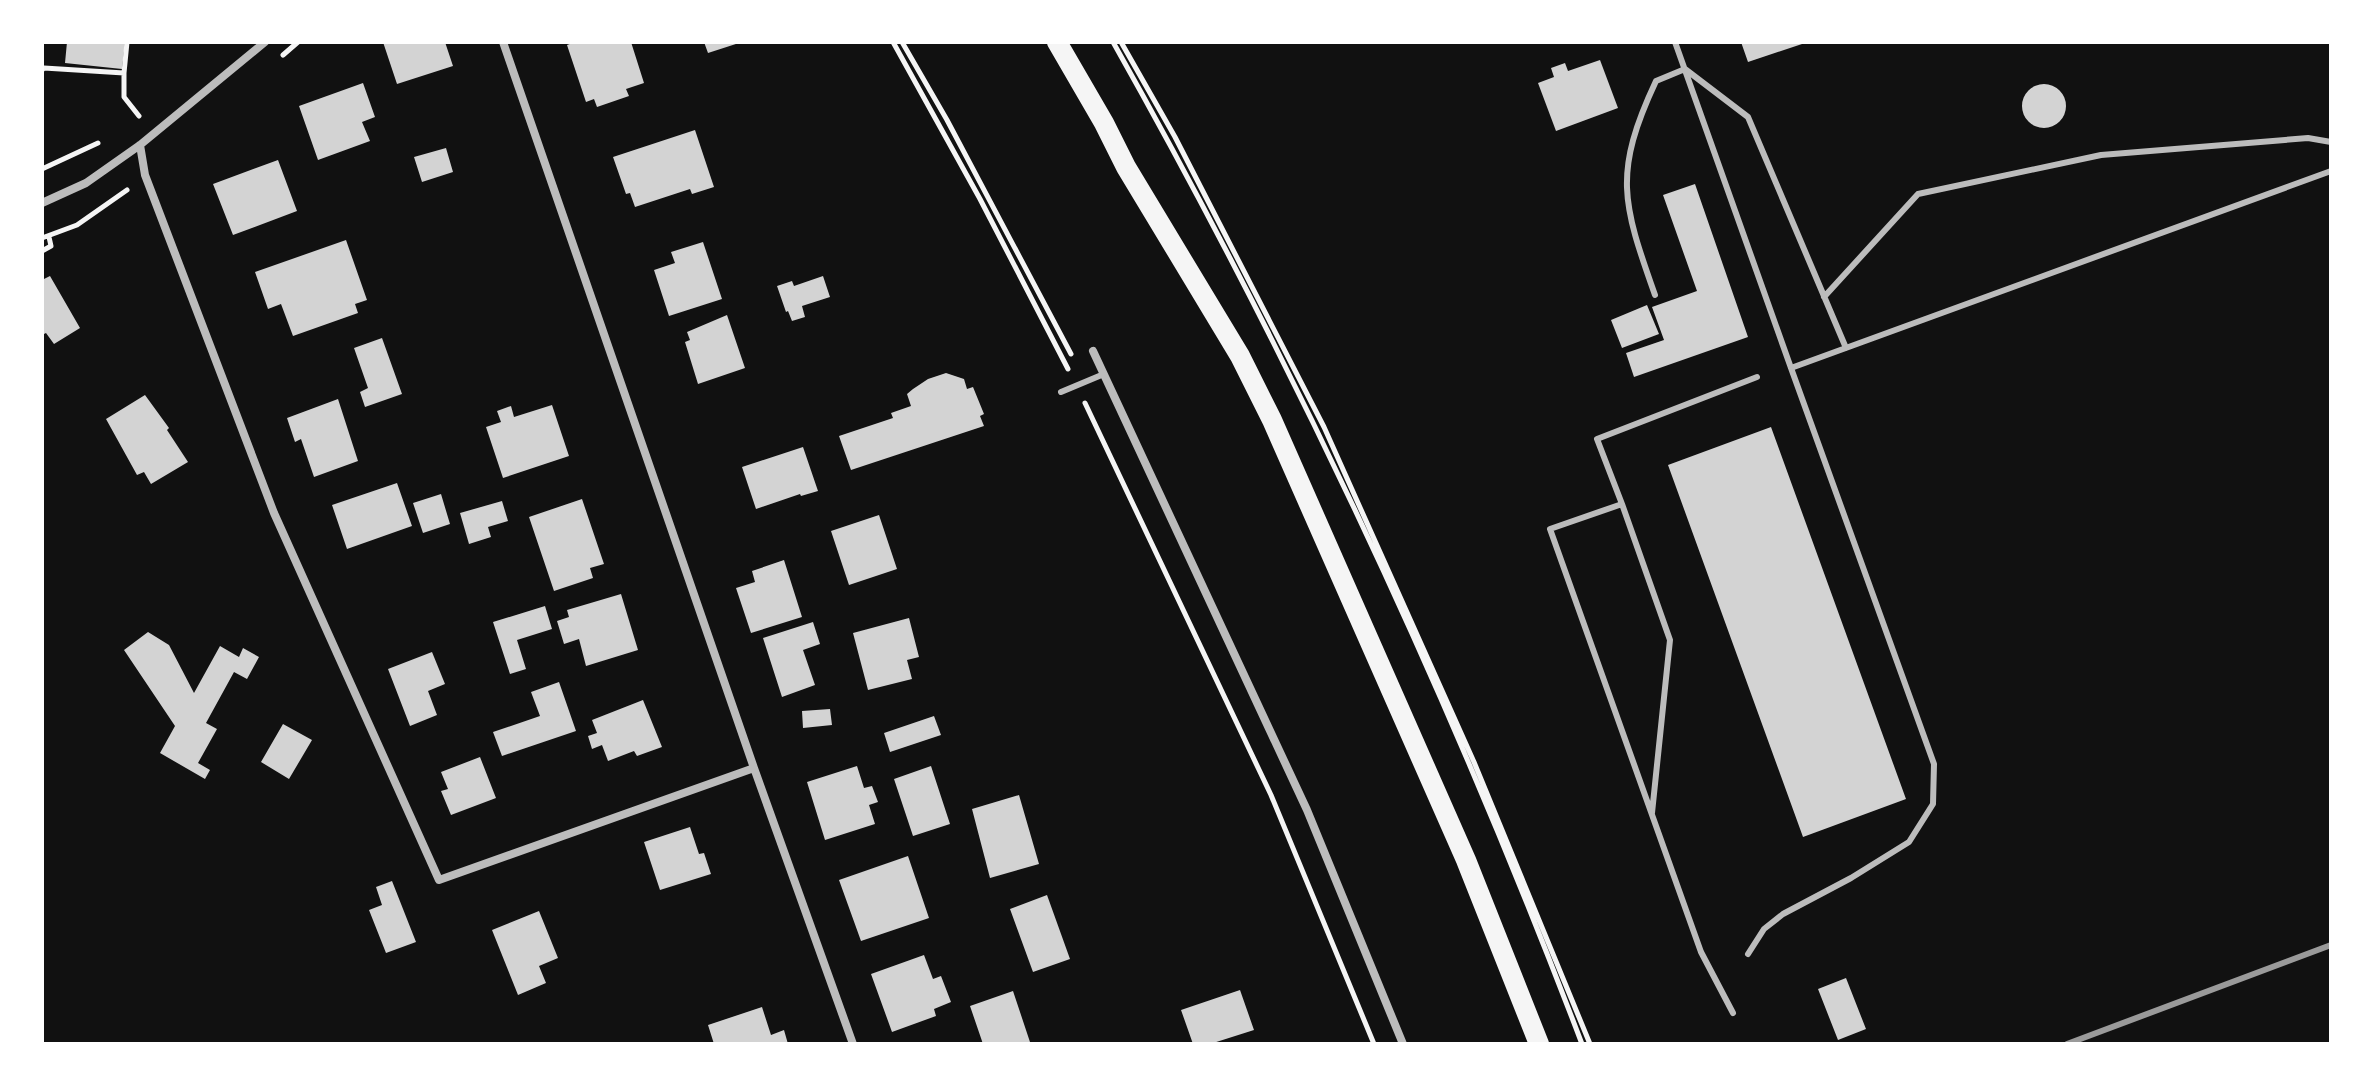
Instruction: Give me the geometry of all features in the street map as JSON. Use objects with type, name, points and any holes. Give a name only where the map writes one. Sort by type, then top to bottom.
[{"type":"main road","points":[[1057,42],[1126,167],[1240,356],[1272,420],[1466,860],[1539,1044]]},
{"type":"street","points":[[42,203],[86,183],[140,145],[265,42]]},
{"type":"street","points":[[503,42],[754,768],[853,1044]]},
{"type":"street","points":[[140,145],[145,175],[274,513],[439,880],[754,768]]},
{"type":"street","points":[[1093,351],[1307,810],[1403,1044]]},
{"type":"lane","points":[[1675,42],[1934,764],[1933,804],[1909,842],[1851,878],[1783,914],[1764,929],[1748,954]]},
{"type":"lane","points":[[1655,295],[1631,227],[1625,174],[1633,137],[1656,81],[1685,69]]},
{"type":"lane","points":[[1685,69],[1748,117],[1846,348]]},
{"type":"lane","points":[[1824,297],[1918,194],[2101,155],[2308,138],[2331,142]]},
{"type":"lane","points":[[1791,368],[2331,171]]},
{"type":"lane","points":[[1061,392],[1104,374]]},
{"type":"lane","points":[[1652,813],[1670,640],[1597,439],[1757,377]]},
{"type":"lane","points":[[1622,504],[1550,529],[1701,952],[1733,1013]]},
{"type":"path","points":[[127,42],[124,97],[142,114],[127,124]]},
{"type":"path","points":[[893,42],[1080,385]]},
{"type":"path","points":[[902,42],[981,182],[1080,385],[1271,795],[1374,1044]]},
{"type":"path","points":[[1113,42],[1244,284],[1361,524],[1469,764],[1582,1044]]},
{"type":"path","points":[[1121,42],[1175,137],[1324,427],[1474,762],[1590,1044]]},
{"type":"path","points":[[43,69],[124,73]]},
{"type":"path","points":[[42,169],[103,140]]},
{"type":"path","points":[[42,251],[51,246],[45,238],[77,225],[127,190]]},
{"type":"building","points":[[67,42],[125,42],[122,69],[65,63]]},
{"type":"building","points":[[383,42],[445,42],[453,66],[397,84]]},
{"type":"building","points":[[575,42],[631,42],[644,83],[626,89],[629,96],[597,107],[594,99],[586,102],[567,45]]},
{"type":"building","points":[[704,42],[739,42],[739,43],[708,53]]},
{"type":"building","points":[[1741,42],[1805,42],[1805,43],[1748,62]]},
{"type":"building","points":[[1600,60],[1618,108],[1556,131],[1538,83],[1554,77],[1551,68],[1565,63],[1568,71]]},
{"type":"building","points":[[363,83],[375,117],[362,122],[370,141],[318,160],[299,106]]},
{"type":"building","points":[[2044,84],[2060,90],[2066,106],[2060,122],[2044,128],[2028,122],[2022,106],[2028,90]]},
{"type":"building","points":[[695,130],[714,187],[692,194],[690,189],[635,207],[630,193],[626,194],[613,157]]},
{"type":"building","points":[[446,148],[453,172],[422,182],[414,157]]},
{"type":"building","points":[[278,160],[297,211],[233,235],[213,184]]},
{"type":"building","points":[[1695,184],[1748,337],[1634,377],[1626,353],[1664,340],[1652,307],[1697,291],[1663,195]]},
{"type":"building","points":[[346,240],[367,300],[355,304],[358,313],[293,336],[281,304],[268,309],[255,272]]},
{"type":"building","points":[[703,242],[722,299],[669,316],[654,270],[675,263],[671,252]]},
{"type":"building","points":[[50,276],[80,328],[54,344],[46,333],[42,335],[42,280]]},
{"type":"building","points":[[823,276],[830,297],[802,306],[805,317],[792,321],[777,286],[792,281],[794,286]]},
{"type":"building","points":[[1647,305],[1659,334],[1622,348],[1611,320]]},
{"type":"building","points":[[727,315],[745,368],[698,384],[685,342],[690,340],[687,332]]},
{"type":"building","points":[[382,338],[402,394],[365,407],[360,392],[368,388],[354,348]]},
{"type":"building","points":[[946,373],[964,379],[967,389],[973,387],[984,414],[980,416],[984,426],[851,470],[839,436],[893,418],[891,413],[911,406],[907,394],[928,379]]},
{"type":"building","points":[[145,395],[188,462],[151,484],[144,472],[137,475],[106,419]]},
{"type":"building","points":[[338,399],[358,461],[314,477],[301,439],[295,442],[287,418]]},
{"type":"building","points":[[552,405],[569,456],[503,478],[486,427],[501,422],[497,411],[511,406],[514,417]]},
{"type":"building","points":[[1771,427],[1906,799],[1803,837],[1668,465]]},
{"type":"building","points":[[803,447],[818,491],[756,509],[742,467]]},
{"type":"building","points":[[397,483],[412,526],[347,549],[332,505]]},
{"type":"building","points":[[441,494],[450,524],[423,533],[413,503]]},
{"type":"building","points":[[582,499],[604,564],[590,568],[593,578],[554,591],[529,517]]},
{"type":"building","points":[[502,501],[508,521],[488,527],[491,537],[469,544],[460,513]]},
{"type":"building","points":[[879,515],[897,569],[849,585],[831,531]]},
{"type":"building","points":[[784,560],[802,617],[751,633],[736,588],[755,582],[752,571]]},
{"type":"building","points":[[621,594],[638,650],[586,666],[579,639],[564,644],[557,621],[569,617],[567,610]]},
{"type":"building","points":[[545,606],[552,629],[517,640],[526,669],[510,674],[493,622]]},
{"type":"building","points":[[909,618],[919,657],[907,660],[912,679],[868,690],[853,633]]},
{"type":"building","points":[[813,622],[820,644],[803,650],[815,685],[782,697],[763,638]]},
{"type":"building","points":[[148,632],[169,645],[194,693],[220,646],[239,657],[243,648],[259,657],[247,679],[234,672],[206,723],[217,729],[198,763],[210,770],[205,779],[160,753],[175,726],[124,650]]},
{"type":"building","points":[[432,652],[445,684],[428,691],[437,715],[410,726],[388,669]]},
{"type":"building","points":[[559,682],[576,731],[502,756],[493,732],[540,716],[531,692]]},
{"type":"building","points":[[643,700],[662,747],[637,756],[634,751],[608,761],[602,745],[592,749],[588,736],[597,733],[592,720]]},
{"type":"building","points":[[830,709],[832,725],[803,728],[802,711]]},
{"type":"building","points":[[934,716],[941,735],[890,752],[884,733]]},
{"type":"building","points":[[283,724],[312,740],[289,779],[261,762]]},
{"type":"building","points":[[480,757],[496,798],[451,815],[441,791],[448,789],[441,772]]},
{"type":"building","points":[[857,766],[864,788],[872,786],[878,802],[869,805],[875,824],[825,840],[807,782]]},
{"type":"building","points":[[931,766],[950,824],[913,836],[894,779]]},
{"type":"building","points":[[1019,795],[1039,864],[990,878],[972,809]]},
{"type":"building","points":[[690,827],[699,854],[704,853],[711,874],[660,890],[644,842]]},
{"type":"building","points":[[908,856],[929,918],[861,941],[839,880]]},
{"type":"building","points":[[392,881],[416,942],[386,953],[369,910],[382,905],[376,887]]},
{"type":"building","points":[[1047,895],[1070,959],[1033,972],[1010,909]]},
{"type":"building","points":[[539,911],[558,958],[539,966],[546,983],[518,995],[492,930]]},
{"type":"building","points":[[924,955],[933,979],[941,976],[951,1002],[934,1009],[936,1016],[892,1032],[871,974]]},
{"type":"building","points":[[1846,978],[1866,1029],[1838,1040],[1818,989]]},
{"type":"building","points":[[1240,990],[1254,1030],[1210,1044],[1193,1044],[1181,1010]]},
{"type":"building","points":[[1013,991],[1030,1042],[983,1044],[970,1006]]},
{"type":"building","points":[[762,1007],[771,1035],[784,1030],[788,1044],[714,1044],[708,1025]]},
{"type":"railway","points":[[2067,1044],[2331,945]]}]
